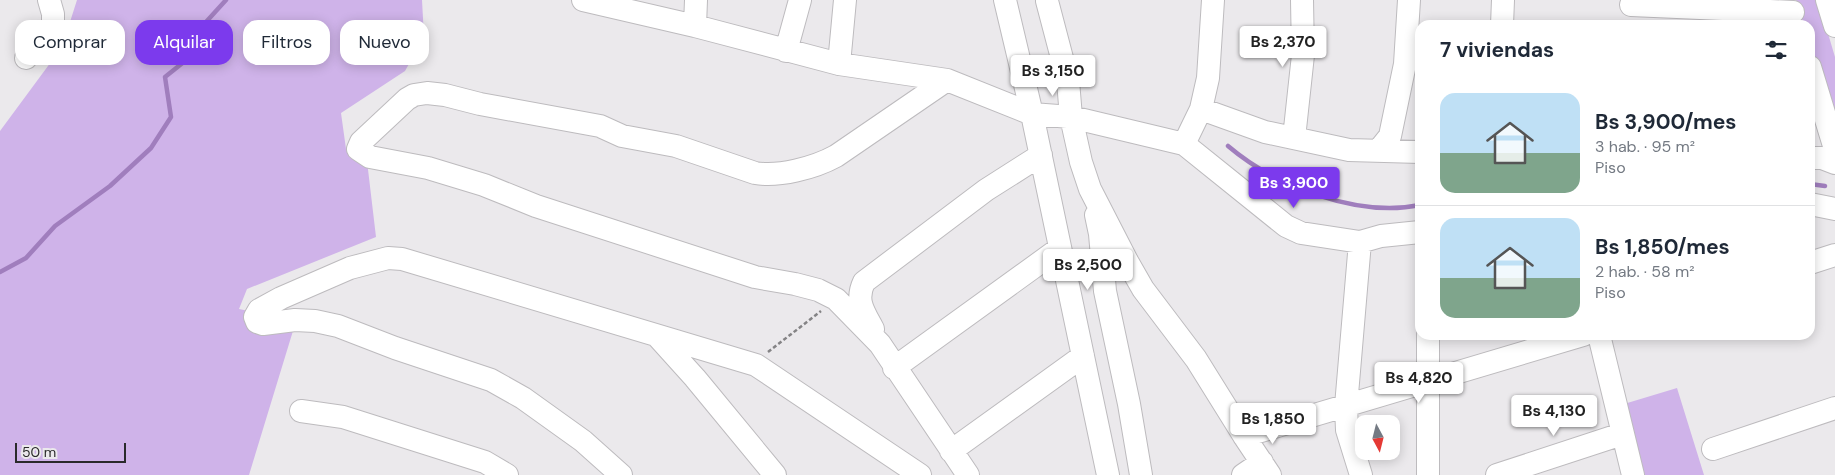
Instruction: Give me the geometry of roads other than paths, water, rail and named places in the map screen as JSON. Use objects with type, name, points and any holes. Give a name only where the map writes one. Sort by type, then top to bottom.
[{"type":"street","points":[[48,0],[53,20]]},
{"type":"street","points":[[583,0],[695,26],[839,64],[947,80],[1032,114],[1071,117],[1184,144],[1286,226],[1301,233],[1360,242],[1381,236],[1415,233]]},
{"type":"street","points":[[695,26],[696,0]]},
{"type":"street","points":[[786,50],[800,0]]},
{"type":"street","points":[[839,64],[845,0]]},
{"type":"street","points":[[1005,0],[1041,155],[1108,475]]},
{"type":"street","points":[[1184,144],[1201,109],[1208,78],[1213,0]]},
{"type":"street","points":[[1294,138],[1303,55],[1302,0]]},
{"type":"street","points":[[1378,151],[1390,136],[1404,73],[1409,0]]},
{"type":"street","points":[[1502,20],[1503,0]]},
{"type":"street","points":[[1827,0],[1835,26]]},
{"type":"street","points":[[1048,1],[1068,81],[1071,117],[1081,162],[1090,189],[1100,234],[1105,291],[1129,404],[1141,475]]},
{"type":"street","points":[[1631,10],[1793,12]]},
{"type":"street","points":[[880,344],[836,299],[818,290],[755,277],[554,212],[484,185],[428,168],[370,157],[358,149],[361,142],[406,99],[414,95],[427,93],[600,126],[622,136],[676,146],[755,173],[777,174],[824,163],[947,80]]},
{"type":"street","points":[[1815,83],[1835,149]]},
{"type":"street","points":[[1201,109],[1265,132],[1349,150],[1415,152]]},
{"type":"street","points":[[968,475],[894,368],[860,304],[859,292],[864,282],[986,190],[1041,155]]},
{"type":"street","points":[[1815,158],[1822,158],[1835,163]]},
{"type":"street","points":[[1090,189],[1143,289],[1196,359],[1266,469],[1242,475]]},
{"type":"street","points":[[1815,205],[1835,209]]},
{"type":"street","points":[[1360,242],[1346,406],[1347,430],[1362,475]]},
{"type":"street","points":[[894,368],[1060,248]]},
{"type":"street","points":[[1815,261],[1835,255]]},
{"type":"street","points":[[621,475],[583,441],[523,398],[491,380],[395,348],[338,326],[315,321],[295,320],[263,324],[256,322],[255,316],[259,310],[310,284],[350,268],[388,258],[402,259],[756,366],[920,475]]},
{"type":"street","points":[[658,337],[695,378],[775,475]]},
{"type":"street","points":[[1428,340],[1428,475]]},
{"type":"street","points":[[1244,436],[1565,340]]},
{"type":"street","points":[[1600,340],[1633,475]]},
{"type":"street","points":[[951,451],[1083,356]]},
{"type":"street","points":[[1713,449],[1835,408]]},
{"type":"street","points":[[301,411],[343,417],[485,462],[507,475]]},
{"type":"street","points":[[1497,475],[1622,434]]},
{"type":"waterway","points":[[0,272],[26,258],[55,226],[110,186],[151,148],[171,117],[165,77],[190,57],[206,22],[226,0]]},
{"type":"waterway","points":[[1228,146],[1247,161],[1269,174],[1293,186],[1318,195],[1344,203],[1370,207],[1396,208],[1415,206]]},
{"type":"waterway","points":[[1815,185],[1825,186]]}]
